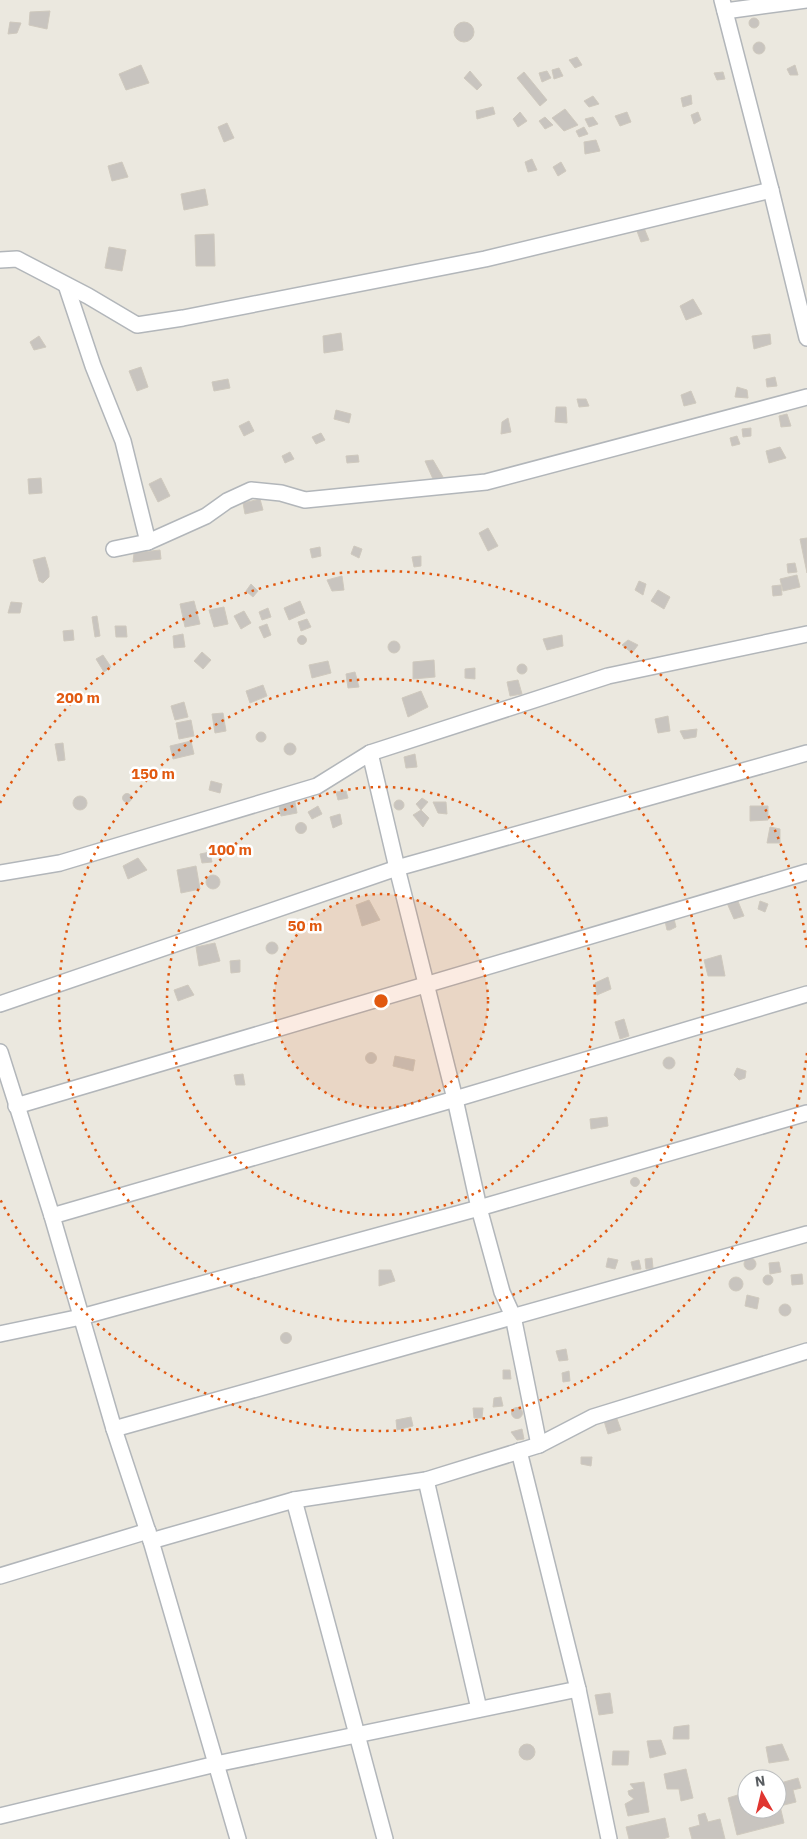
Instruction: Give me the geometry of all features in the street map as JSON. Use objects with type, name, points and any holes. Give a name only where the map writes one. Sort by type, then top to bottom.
[{"type":"street","points":[[807,0],[723,6],[771,190],[801,286],[807,338]]},
{"type":"street","points":[[0,260],[17,259],[137,325],[183,318],[485,259],[771,190]]},
{"type":"street","points":[[66,285],[92,366],[123,441],[148,542]]},
{"type":"street","points":[[114,549],[148,542],[206,516],[227,501],[252,490],[305,500],[486,482],[807,397]]},
{"type":"street","points":[[0,873],[60,863],[318,786],[370,753],[608,676],[807,634]]},
{"type":"street","points":[[370,753],[455,1099],[479,1208],[502,1292],[514,1316],[539,1445]]},
{"type":"street","points":[[0,1004],[397,868],[807,753]]},
{"type":"street","points":[[16,1106],[807,872]]},
{"type":"street","points":[[52,1216],[807,994]]},
{"type":"street","points":[[0,1052],[52,1216],[114,1429],[149,1536],[238,1839]]},
{"type":"street","points":[[0,1334],[81,1317],[479,1208],[807,1113]]},
{"type":"street","points":[[114,1429],[807,1234]]},
{"type":"street","points":[[0,1576],[294,1500],[426,1480],[539,1445],[593,1417],[807,1351]]},
{"type":"street","points":[[519,1451],[578,1689],[609,1839]]},
{"type":"street","points":[[426,1480],[479,1709]]},
{"type":"street","points":[[294,1500],[385,1839]]},
{"type":"street","points":[[0,1816],[216,1764],[578,1689]]},
{"type":"building","points":[[50,11],[47,29],[29,25],[30,12]]},
{"type":"building","points":[[752,18],[756,18],[759,23],[758,27],[752,28],[749,25],[749,21]]},
{"type":"building","points":[[10,22],[21,23],[17,33],[8,34]]},
{"type":"building","points":[[464,22],[471,25],[474,32],[471,39],[464,42],[457,39],[454,32],[457,25]]},
{"type":"building","points":[[759,42],[765,48],[759,54],[753,48]]},
{"type":"building","points":[[577,57],[582,65],[575,68],[569,60]]},
{"type":"building","points":[[141,65],[149,83],[126,90],[119,74]]},
{"type":"building","points":[[795,65],[798,75],[790,75],[787,69]]},
{"type":"building","points":[[559,68],[563,76],[554,79],[552,70]]},
{"type":"building","points":[[470,71],[482,85],[477,90],[464,78]]},
{"type":"building","points":[[547,71],[551,78],[542,82],[539,73]]},
{"type":"building","points":[[524,72],[547,100],[540,106],[517,78]]},
{"type":"building","points":[[723,72],[725,79],[717,80],[714,73]]},
{"type":"building","points":[[691,95],[692,104],[683,107],[681,98]]},
{"type":"building","points":[[593,96],[599,104],[589,107],[584,101]]},
{"type":"building","points":[[493,107],[495,114],[477,119],[476,111]]},
{"type":"building","points":[[565,109],[578,125],[564,131],[552,118]]},
{"type":"building","points":[[520,112],[527,121],[518,127],[513,119]]},
{"type":"building","points":[[627,112],[631,122],[620,126],[615,116]]},
{"type":"building","points":[[698,112],[701,120],[694,124],[691,115]]},
{"type":"building","points":[[545,117],[553,125],[545,129],[539,121]]},
{"type":"building","points":[[593,117],[598,124],[589,127],[585,119]]},
{"type":"building","points":[[227,123],[234,138],[224,142],[218,127]]},
{"type":"building","points":[[584,127],[588,134],[579,137],[576,131]]},
{"type":"building","points":[[596,140],[600,151],[585,154],[584,142]]},
{"type":"building","points":[[532,159],[537,170],[528,172],[525,162]]},
{"type":"building","points":[[122,162],[128,177],[112,181],[108,166]]},
{"type":"building","points":[[561,162],[566,171],[558,176],[553,167]]},
{"type":"building","points":[[205,189],[208,205],[184,210],[181,194]]},
{"type":"building","points":[[644,228],[649,240],[641,242],[637,231]]},
{"type":"building","points":[[214,234],[215,266],[196,266],[195,235]]},
{"type":"building","points":[[109,247],[126,250],[122,271],[105,268]]},
{"type":"building","points":[[693,299],[702,314],[686,320],[680,306]]},
{"type":"building","points":[[341,333],[343,350],[324,353],[323,336]]},
{"type":"building","points":[[770,334],[771,344],[754,349],[752,336]]},
{"type":"building","points":[[39,336],[46,347],[34,350],[30,342]]},
{"type":"building","points":[[141,367],[148,387],[137,391],[129,371]]},
{"type":"building","points":[[775,377],[777,386],[767,387],[766,379]]},
{"type":"building","points":[[228,379],[230,388],[214,391],[212,382]]},
{"type":"building","points":[[737,387],[747,390],[748,398],[735,397]]},
{"type":"building","points":[[691,391],[696,403],[684,406],[681,395]]},
{"type":"building","points":[[577,399],[586,399],[589,406],[579,407]]},
{"type":"building","points":[[556,407],[566,407],[567,423],[555,422]]},
{"type":"building","points":[[336,410],[351,414],[349,423],[334,419]]},
{"type":"building","points":[[787,414],[791,426],[781,427],[779,416]]},
{"type":"building","points":[[508,418],[511,432],[501,434],[502,422]]},
{"type":"building","points":[[249,421],[254,431],[244,436],[239,426]]},
{"type":"building","points":[[751,428],[751,436],[743,437],[742,429]]},
{"type":"building","points":[[321,433],[325,440],[316,444],[312,437]]},
{"type":"building","points":[[737,436],[740,444],[732,446],[730,438]]},
{"type":"building","points":[[780,447],[786,458],[769,463],[766,451]]},
{"type":"building","points":[[290,452],[294,459],[285,463],[282,456]]},
{"type":"building","points":[[358,455],[359,462],[347,463],[346,456]]},
{"type":"building","points":[[433,460],[443,477],[433,479],[425,461]]},
{"type":"building","points":[[41,478],[42,493],[29,494],[28,479]]},
{"type":"building","points":[[161,478],[170,496],[158,502],[149,484]]},
{"type":"building","points":[[260,499],[263,510],[245,514],[243,503]]},
{"type":"building","points":[[488,528],[498,546],[488,551],[479,533]]},
{"type":"building","points":[[807,538],[807,573],[800,539]]},
{"type":"building","points":[[354,546],[362,549],[359,558],[351,554]]},
{"type":"building","points":[[320,547],[321,556],[312,558],[310,549]]},
{"type":"building","points":[[160,550],[161,559],[133,562],[134,553]]},
{"type":"building","points":[[421,556],[421,566],[414,567],[412,557]]},
{"type":"building","points":[[45,557],[49,577],[43,583],[39,581],[33,560]]},
{"type":"building","points":[[795,563],[797,572],[788,573],[787,564]]},
{"type":"building","points":[[797,575],[800,587],[783,591],[780,579]]},
{"type":"building","points":[[342,576],[344,590],[332,591],[327,580]]},
{"type":"building","points":[[639,581],[646,584],[643,595],[635,590]]},
{"type":"building","points":[[251,584],[258,591],[253,597],[246,591]]},
{"type":"building","points":[[781,585],[782,595],[773,596],[772,586]]},
{"type":"building","points":[[658,590],[670,597],[664,609],[651,601]]},
{"type":"building","points":[[194,601],[200,624],[185,627],[180,604]]},
{"type":"building","points":[[300,601],[305,613],[289,620],[284,608]]},
{"type":"building","points":[[11,602],[22,603],[20,613],[8,613]]},
{"type":"building","points":[[224,607],[228,624],[214,627],[209,610]]},
{"type":"building","points":[[268,608],[271,617],[262,620],[259,612]]},
{"type":"building","points":[[244,611],[251,623],[241,629],[234,616]]},
{"type":"building","points":[[97,616],[100,636],[95,637],[92,617]]},
{"type":"building","points":[[307,619],[311,627],[301,631],[298,622]]},
{"type":"building","points":[[267,624],[271,635],[264,638],[259,627]]},
{"type":"building","points":[[115,626],[126,626],[127,637],[116,637]]},
{"type":"building","points":[[73,630],[74,640],[64,641],[63,631]]},
{"type":"building","points":[[183,634],[185,647],[174,648],[173,636]]},
{"type":"building","points":[[302,635],[307,640],[302,645],[297,640]]},
{"type":"building","points":[[562,635],[563,646],[547,650],[543,639]]},
{"type":"building","points":[[628,640],[638,645],[632,653],[622,645]]},
{"type":"building","points":[[392,641],[396,641],[400,647],[396,653],[392,653],[388,649],[388,645]]},
{"type":"building","points":[[202,652],[211,660],[203,669],[194,661]]},
{"type":"building","points":[[103,655],[111,667],[104,672],[96,659]]},
{"type":"building","points":[[434,660],[435,677],[413,679],[413,662]]},
{"type":"building","points":[[328,661],[331,673],[312,678],[309,665]]},
{"type":"building","points":[[520,664],[524,664],[527,669],[526,673],[520,674],[517,671],[517,667]]},
{"type":"building","points":[[475,668],[475,679],[465,678],[465,669]]},
{"type":"building","points":[[355,672],[359,687],[348,688],[346,674]]},
{"type":"building","points":[[518,680],[522,694],[510,696],[507,682]]},
{"type":"building","points":[[263,685],[267,696],[250,703],[246,691]]},
{"type":"building","points":[[421,691],[428,707],[408,717],[402,698]]},
{"type":"building","points":[[184,702],[188,717],[175,720],[171,706]]},
{"type":"building","points":[[223,713],[226,731],[215,733],[212,714]]},
{"type":"building","points":[[668,716],[670,731],[658,733],[655,719]]},
{"type":"building","points":[[191,720],[194,736],[179,739],[176,723]]},
{"type":"building","points":[[697,729],[696,737],[684,739],[680,731]]},
{"type":"building","points":[[259,732],[263,732],[266,737],[265,741],[259,742],[256,739],[256,735]]},
{"type":"building","points":[[191,741],[194,754],[173,759],[170,746]]},
{"type":"building","points":[[63,743],[65,760],[58,761],[55,744]]},
{"type":"building","points":[[290,743],[296,749],[290,755],[284,749]]},
{"type":"building","points":[[415,754],[417,767],[406,768],[404,757]]},
{"type":"building","points":[[211,781],[222,784],[220,793],[209,790]]},
{"type":"building","points":[[346,791],[348,798],[338,800],[336,792]]},
{"type":"building","points":[[127,793],[132,798],[127,803],[122,798]]},
{"type":"building","points":[[80,796],[85,798],[87,803],[85,808],[80,810],[75,808],[73,803],[75,798]]},
{"type":"building","points":[[422,798],[428,802],[421,810],[416,804]]},
{"type":"building","points":[[397,800],[401,800],[404,805],[403,809],[397,810],[394,807],[394,803]]},
{"type":"building","points":[[295,802],[297,813],[281,816],[279,806]]},
{"type":"building","points":[[433,802],[446,802],[447,814],[438,813]]},
{"type":"building","points":[[318,806],[322,814],[312,819],[308,812]]},
{"type":"building","points":[[750,806],[768,806],[768,820],[750,821]]},
{"type":"building","points":[[421,810],[429,818],[423,827],[413,815]]},
{"type":"building","points":[[340,814],[342,824],[333,828],[330,817]]},
{"type":"building","points":[[301,822],[307,828],[301,834],[295,828]]},
{"type":"building","points":[[770,827],[780,829],[780,843],[767,843]]},
{"type":"building","points":[[210,852],[212,862],[202,863],[200,854]]},
{"type":"building","points":[[138,858],[147,870],[128,879],[123,866]]},
{"type":"building","points":[[196,866],[200,889],[181,893],[177,870]]},
{"type":"building","points":[[210,875],[216,875],[220,882],[216,889],[210,889],[206,885],[206,879]]},
{"type":"building","points":[[737,899],[744,916],[734,919],[727,903]]},
{"type":"building","points":[[369,900],[380,920],[362,926],[356,905]]},
{"type":"building","points":[[760,901],[768,904],[765,912],[758,909]]},
{"type":"building","points":[[674,919],[676,927],[667,930],[665,921]]},
{"type":"building","points":[[270,942],[274,942],[278,948],[274,954],[270,954],[266,950],[266,946]]},
{"type":"building","points":[[215,943],[220,961],[199,966],[196,947]]},
{"type":"building","points":[[721,955],[725,976],[708,976],[704,960]]},
{"type":"building","points":[[240,960],[240,972],[231,973],[230,961]]},
{"type":"building","points":[[608,977],[611,989],[597,995],[595,983]]},
{"type":"building","points":[[188,985],[194,995],[178,1001],[174,990]]},
{"type":"building","points":[[624,1019],[629,1036],[620,1039],[615,1022]]},
{"type":"building","points":[[369,1053],[373,1053],[376,1058],[375,1062],[369,1063],[366,1060],[366,1056]]},
{"type":"building","points":[[395,1056],[415,1060],[413,1071],[393,1066]]},
{"type":"building","points":[[667,1057],[671,1057],[675,1063],[671,1069],[667,1069],[663,1065],[663,1061]]},
{"type":"building","points":[[737,1068],[746,1071],[745,1078],[739,1080],[734,1075]]},
{"type":"building","points":[[243,1074],[245,1085],[236,1085],[234,1075]]},
{"type":"building","points":[[607,1117],[608,1126],[591,1129],[590,1119]]},
{"type":"building","points":[[635,1177],[640,1182],[635,1187],[630,1182]]},
{"type":"building","points":[[608,1258],[618,1260],[615,1269],[606,1267]]},
{"type":"building","points":[[652,1258],[653,1268],[646,1269],[645,1259]]},
{"type":"building","points":[[748,1258],[752,1258],[756,1264],[752,1270],[748,1270],[744,1266],[744,1262]]},
{"type":"building","points":[[639,1260],[641,1269],[633,1270],[631,1262]]},
{"type":"building","points":[[779,1262],[781,1272],[770,1274],[769,1263]]},
{"type":"building","points":[[379,1270],[391,1270],[395,1281],[379,1286]]},
{"type":"building","points":[[802,1274],[803,1284],[792,1285],[791,1275]]},
{"type":"building","points":[[766,1275],[770,1275],[773,1280],[772,1284],[766,1285],[763,1282],[763,1278]]},
{"type":"building","points":[[736,1277],[741,1279],[743,1284],[741,1289],[736,1291],[731,1289],[729,1284],[731,1279]]},
{"type":"building","points":[[747,1295],[759,1298],[757,1309],[745,1306]]},
{"type":"building","points":[[783,1304],[787,1304],[791,1310],[787,1316],[783,1316],[779,1312],[779,1308]]},
{"type":"building","points":[[286,1332],[292,1338],[286,1344],[280,1338]]},
{"type":"building","points":[[566,1349],[568,1360],[559,1361],[556,1351]]},
{"type":"building","points":[[503,1370],[510,1370],[511,1379],[503,1379]]},
{"type":"building","points":[[569,1371],[570,1381],[563,1382],[562,1373]]},
{"type":"building","points":[[501,1397],[503,1406],[493,1407],[494,1398]]},
{"type":"building","points":[[473,1408],[483,1408],[482,1418],[474,1418]]},
{"type":"building","points":[[515,1408],[519,1408],[522,1413],[521,1417],[515,1418],[512,1415],[512,1411]]},
{"type":"building","points":[[411,1417],[413,1426],[397,1430],[396,1420]]},
{"type":"building","points":[[617,1419],[621,1430],[608,1434],[604,1421]]},
{"type":"building","points":[[522,1429],[524,1439],[517,1440],[511,1432]]},
{"type":"building","points":[[581,1457],[592,1457],[591,1466],[581,1464]]},
{"type":"building","points":[[610,1693],[613,1713],[599,1715],[595,1695]]},
{"type":"building","points":[[689,1725],[689,1739],[673,1739],[674,1727]]},
{"type":"building","points":[[661,1740],[666,1754],[650,1758],[647,1741]]},
{"type":"building","points":[[527,1744],[535,1752],[527,1760],[519,1752]]},
{"type":"building","points":[[782,1744],[789,1760],[769,1763],[766,1747]]},
{"type":"building","points":[[613,1751],[629,1751],[628,1765],[612,1765]]},
{"type":"building","points":[[686,1769],[693,1798],[681,1801],[679,1789],[667,1789],[664,1774]]},
{"type":"building","points":[[798,1778],[801,1788],[793,1790],[796,1802],[787,1804],[787,1781]]},
{"type":"building","points":[[644,1782],[649,1812],[628,1816],[625,1804],[634,1799],[629,1795],[628,1791],[634,1789],[630,1784]]},
{"type":"building","points":[[737,1795],[737,1819],[783,1819],[784,1823],[737,1835],[728,1798]]},
{"type":"building","points":[[705,1813],[708,1822],[720,1819],[725,1839],[692,1839],[689,1828],[700,1825],[698,1815]]},
{"type":"building","points":[[665,1818],[669,1837],[663,1839],[629,1839],[626,1827]]}]
